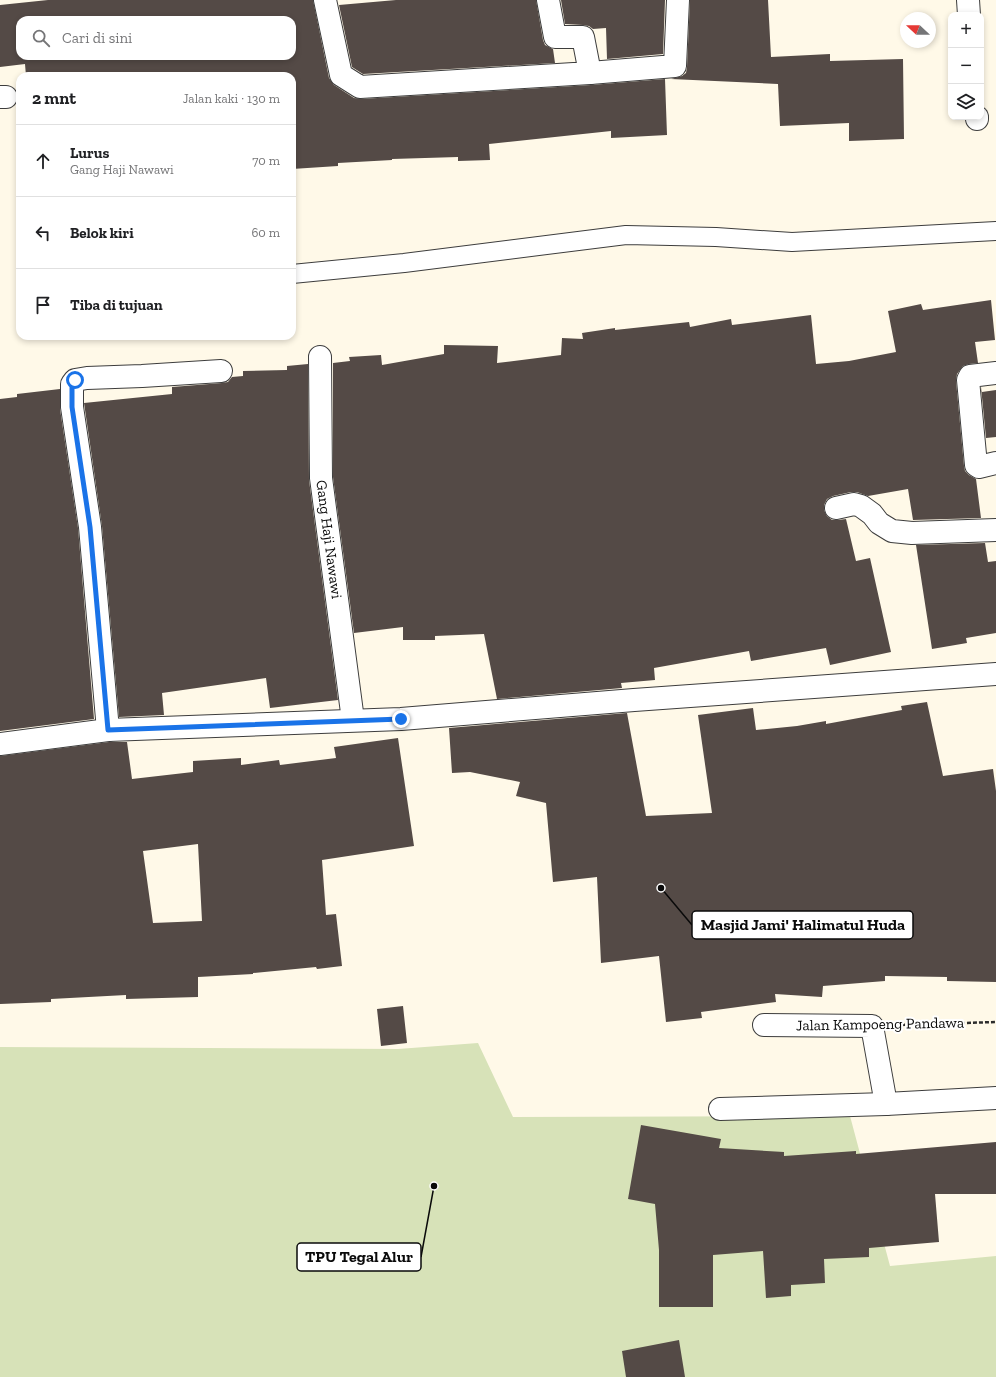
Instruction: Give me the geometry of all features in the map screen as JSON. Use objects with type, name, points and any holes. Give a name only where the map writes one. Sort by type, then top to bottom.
[{"type":"street","points":[[325,0],[341,75],[360,87],[590,73],[674,66],[678,0]]},
{"type":"street","points":[[548,0],[555,37],[583,37],[590,73]]},
{"type":"street","points":[[968,0],[969,12]]},
{"type":"street","name":"Gang Haji Nawawi","points":[[320,357],[321,478],[353,720]]},
{"type":"street","points":[[108,730],[90,527],[72,407],[72,384],[75,380],[87,378],[221,371]]},
{"type":"street","points":[[996,373],[970,376],[968,380],[976,465],[979,467],[996,463]]},
{"type":"street","points":[[836,508],[854,504],[861,506],[872,514],[879,523],[892,531],[912,533],[996,530]]},
{"type":"street","points":[[0,744],[108,730],[401,719],[650,698],[996,674]]},
{"type":"street","name":"Jalan Kampoeng Pandawa","points":[[764,1025],[872,1026]]},
{"type":"street","points":[[872,1026],[886,1104]]},
{"type":"street","points":[[720,1109],[886,1104],[996,1098]]},
{"type":"lane","points":[[296,274],[626,235],[716,237],[792,242],[996,231]]},
{"type":"path","name":"Jalan Kampoeng Pandawa","points":[[872,1026],[996,1022]]},
{"type":"green space","points":[[478,1043],[513,1117],[850,1116],[890,1266],[996,1256],[996,1377],[0,1377],[0,1047],[398,1049]]},
{"type":"building","points":[[48,0],[313,0],[329,78],[334,85],[354,98],[361,99],[591,85],[665,79],[667,135],[611,138],[611,131],[489,144],[490,160],[458,161],[458,157],[392,159],[338,163],[338,166],[296,169],[296,72],[26,72],[25,64],[0,67],[0,5]]},
{"type":"building","points":[[396,0],[536,0],[543,40],[545,45],[553,49],[555,63],[363,74],[352,67],[339,5]]},
{"type":"building","points":[[561,0],[665,0],[663,54],[607,59],[606,28],[593,29],[589,26],[565,24]]},
{"type":"building","points":[[690,0],[768,0],[771,57],[830,54],[830,61],[903,59],[904,139],[849,141],[849,123],[780,126],[778,84],[671,79],[682,76],[686,73]]},
{"type":"building","points":[[991,300],[995,340],[975,342],[978,363],[963,366],[957,374],[956,381],[964,466],[965,471],[976,479],[981,518],[913,520],[908,489],[868,496],[857,492],[851,492],[833,496],[827,499],[824,505],[824,510],[827,516],[832,520],[846,519],[856,561],[870,558],[891,652],[830,665],[826,648],[751,661],[749,651],[654,668],[655,680],[621,683],[622,688],[497,699],[484,634],[435,636],[435,640],[403,640],[403,627],[354,633],[333,477],[333,363],[350,361],[349,357],[381,355],[382,365],[444,354],[444,345],[498,346],[497,363],[561,355],[562,338],[583,339],[582,333],[615,328],[615,330],[689,322],[690,327],[731,319],[732,325],[811,315],[816,364],[849,361],[896,352],[888,311],[921,304],[923,310]]},
{"type":"building","points":[[308,364],[309,480],[338,700],[270,708],[266,678],[162,693],[164,715],[119,717],[102,526],[84,403],[172,394],[172,387],[228,382],[232,377],[243,376],[243,371],[287,370],[287,366]]},
{"type":"building","points":[[981,387],[982,392],[996,390],[996,437],[986,438]]},
{"type":"building","points":[[60,389],[60,409],[78,528],[94,719],[0,731],[0,399],[17,397],[17,394]]},
{"type":"building","points":[[985,543],[988,562],[996,561],[996,633],[966,638],[967,643],[932,649],[916,545]]},
{"type":"building","points":[[927,702],[943,776],[993,769],[996,791],[996,982],[947,981],[947,977],[885,976],[885,981],[823,986],[822,997],[775,994],[776,1002],[701,1012],[702,1018],[666,1022],[659,956],[601,963],[597,877],[553,882],[546,803],[516,796],[520,782],[470,772],[452,773],[449,728],[627,713],[646,816],[712,813],[698,715],[753,708],[756,730],[797,726],[826,721],[826,724],[902,710],[901,706]]},
{"type":"building","points":[[398,738],[414,846],[322,860],[326,915],[336,914],[342,966],[198,977],[198,997],[126,999],[126,995],[51,999],[51,1002],[0,1004],[0,756],[109,742],[127,742],[132,779],[193,772],[193,761],[241,758],[241,765],[279,760],[280,765],[336,758],[334,747]],"holes":[[[198,844],[202,921],[153,923],[143,851]]]},
{"type":"building","points":[[403,1006],[407,1043],[381,1046],[377,1009]]},
{"type":"building","points":[[641,1125],[721,1139],[719,1148],[784,1152],[784,1156],[856,1151],[856,1154],[996,1142],[996,1194],[935,1194],[939,1242],[869,1248],[869,1257],[824,1259],[825,1283],[791,1285],[791,1296],[766,1298],[763,1251],[713,1255],[713,1307],[659,1307],[659,1250],[655,1204],[628,1199]]},
{"type":"building","points":[[679,1340],[685,1377],[626,1377],[622,1351]]},
{"type":"place","name":"Masjid Jami' Halimatul Huda","points":[[661,888]]},
{"type":"place","name":"TPU Tegal Alur","points":[[434,1186]]},
{"type":"route","points":[[75,380],[72,384],[72,407],[90,527],[108,730],[401,719]]}]
